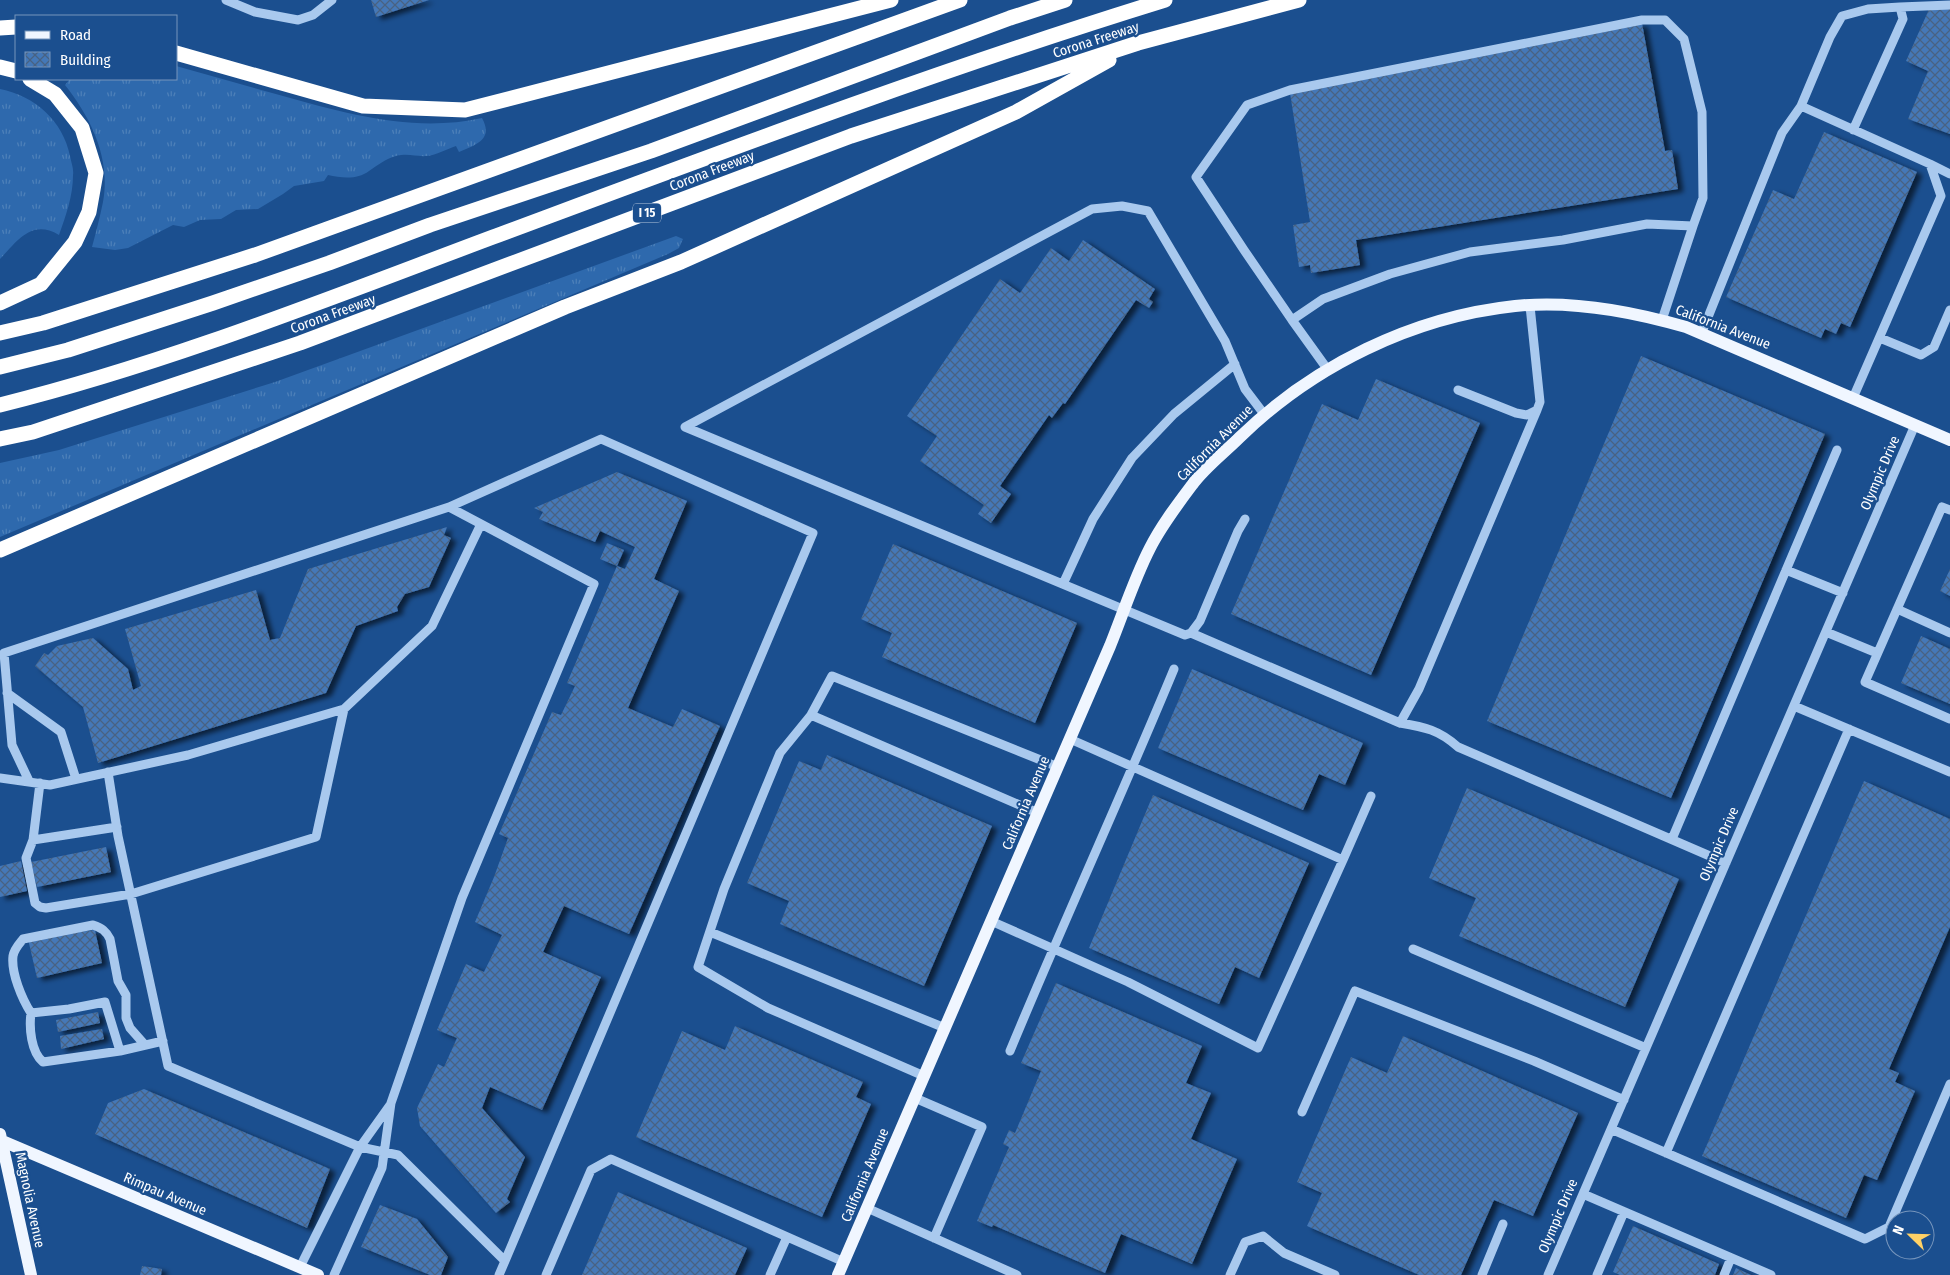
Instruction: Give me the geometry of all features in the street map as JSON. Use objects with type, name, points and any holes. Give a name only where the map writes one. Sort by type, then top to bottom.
[{"type":"highway","points":[[178,55],[363,106],[465,110],[891,0]]},
{"type":"highway","points":[[0,333],[43,323],[255,255],[960,0]]},
{"type":"highway","points":[[0,367],[68,350],[302,273],[430,225],[651,151],[1001,21],[1065,0]]},
{"type":"highway","points":[[0,405],[52,392],[256,327],[868,98],[1165,0]]},
{"type":"highway","name":"Corona Freeway","points":[[0,439],[33,432],[300,344],[851,136],[1138,44],[1299,0]]},
{"type":"highway","points":[[0,28],[15,27]]},
{"type":"highway","points":[[0,550],[565,307],[690,258],[1016,112],[1138,44]]},
{"type":"highway","points":[[0,68],[15,71]]},
{"type":"highway","points":[[0,303],[41,284],[75,242],[89,212],[96,173],[82,128],[55,94],[32,80]]},
{"type":"main road","name":"California Avenue","points":[[838,1275],[1058,767],[1150,548],[1193,483],[1264,414],[1328,370],[1366,348],[1414,329],[1461,316],[1515,306],[1564,306],[1608,309],[1662,320],[1702,332],[1950,440]]},
{"type":"main road","name":"Rimpau Avenue","points":[[0,1137],[318,1275]]},
{"type":"main road","name":"Magnolia Avenue","points":[[0,1137],[31,1275]]},
{"type":"street","points":[[226,0],[255,12],[298,20],[313,15],[332,0]]},
{"type":"street","points":[[1702,332],[1782,133],[1801,106],[1830,36],[1842,16],[1868,9],[1950,5]]},
{"type":"street","points":[[1853,130],[1903,19],[1900,8]]},
{"type":"street","points":[[1328,370],[1248,256],[1196,177],[1247,105],[1290,90],[1642,20],[1665,20],[1684,39],[1702,112],[1703,198],[1662,320]]},
{"type":"street","points":[[1801,106],[1950,174]]},
{"type":"street","points":[[1853,398],[1941,196],[1930,164]]},
{"type":"street","points":[[1244,520],[1200,621],[1191,633],[1185,635],[685,427],[1092,209],[1122,206],[1148,211],[1226,342],[1245,389],[1264,414]]},
{"type":"street","points":[[1292,320],[1323,300],[1390,274],[1470,252],[1563,240],[1647,224],[1694,226]]},
{"type":"street","points":[[1400,723],[1419,689],[1540,402],[1530,306]]},
{"type":"street","points":[[1880,338],[1921,355],[1934,347],[1950,310]]},
{"type":"street","points":[[1063,584],[1094,519],[1132,458],[1174,414],[1235,364]]},
{"type":"street","points":[[1458,390],[1516,414],[1527,415],[1537,410]]},
{"type":"street","name":"Olympic Drive","points":[[1548,1275],[1916,425]]},
{"type":"street","points":[[29,781],[12,745],[4,652],[449,507],[601,440],[813,533],[499,1275]]},
{"type":"street","points":[[1672,839],[1837,450]]},
{"type":"street","points":[[334,1275],[382,1168],[391,1103],[462,898],[594,584],[449,507]]},
{"type":"street","points":[[1950,510],[1942,507],[1865,682],[1950,719]]},
{"type":"street","points":[[0,778],[50,785],[188,755],[344,709],[432,626],[481,524]]},
{"type":"street","points":[[1786,570],[1843,593]]},
{"type":"street","points":[[1897,609],[1950,633]]},
{"type":"street","points":[[1826,632],[1877,653]]},
{"type":"street","points":[[1191,633],[1400,723],[1429,728],[1458,747],[1726,863]]},
{"type":"street","points":[[1010,1051],[1052,948],[1134,767],[1174,669]]},
{"type":"street","points":[[924,1076],[768,1008],[698,967],[724,888],[780,753],[811,715],[832,676],[1058,767]]},
{"type":"street","points":[[7,693],[61,732],[76,779]]},
{"type":"street","points":[[1794,706],[1950,772]]},
{"type":"street","points":[[40,783],[33,840],[26,858],[35,903],[40,907],[46,908],[131,894],[316,838],[344,709]]},
{"type":"street","points":[[811,715],[1038,813]]},
{"type":"street","points":[[1666,1153],[1849,729]]},
{"type":"street","points":[[1070,739],[1343,860]]},
{"type":"street","points":[[108,772],[117,827],[168,1066],[360,1147],[398,1155],[505,1261]]},
{"type":"street","points":[[991,921],[1128,982],[1258,1048],[1371,796]]},
{"type":"street","points":[[33,840],[117,827]]},
{"type":"street","points":[[145,1045],[130,1028],[126,1018],[126,995],[118,981],[110,939],[107,933],[93,926],[23,939],[18,945],[13,955],[13,964],[22,1000],[31,1013],[29,1025],[37,1057],[43,1062],[120,1051],[163,1041]]},
{"type":"street","points":[[710,932],[945,1028]]},
{"type":"street","points":[[1414,948],[1646,1048]]},
{"type":"street","points":[[1302,1112],[1355,991],[1534,1061],[1624,1100]]},
{"type":"street","points":[[31,1013],[69,1009],[105,1002],[120,1051]]},
{"type":"street","points":[[1611,1129],[1865,1239],[1888,1227],[1950,1084]]},
{"type":"street","points":[[915,1098],[982,1127],[934,1238]]},
{"type":"street","points":[[300,1268],[360,1147],[391,1103]]},
{"type":"street","points":[[546,1275],[591,1170],[611,1159],[844,1262]]},
{"type":"street","points":[[1583,1194],[1771,1275]]},
{"type":"street","points":[[867,1208],[1017,1275]]},
{"type":"street","points":[[1597,1275],[1624,1212]]},
{"type":"street","points":[[1482,1275],[1504,1224]]},
{"type":"street","points":[[1230,1275],[1244,1242],[1263,1236],[1284,1253],[1335,1275]]},
{"type":"street","points":[[770,1275],[787,1237]]},
{"type":"street","points":[[1724,1275],[1731,1258]]},
{"type":"green space","points":[[178,67],[356,115],[406,122],[432,123],[482,118],[486,132],[481,141],[459,152],[456,146],[427,156],[396,156],[385,160],[360,176],[328,175],[324,181],[294,186],[258,209],[236,210],[221,219],[200,220],[184,227],[173,225],[128,248],[115,250],[92,247],[103,202],[104,170],[97,139],[91,125],[65,85],[69,80],[178,80]]},
{"type":"green space","points":[[0,89],[13,92],[36,104],[54,121],[66,143],[72,165],[73,183],[67,213],[59,235],[41,229],[33,231],[19,239],[0,259]]},
{"type":"green space","points":[[676,236],[683,239],[679,248],[668,254],[0,537],[0,463],[59,450],[275,382]]},
{"type":"building","points":[[371,0],[429,0],[376,17]]},
{"type":"building","points":[[1930,7],[1950,7],[1950,134],[1908,119],[1928,71],[1906,61]]},
{"type":"building","points":[[1642,23],[1665,151],[1672,150],[1678,189],[1356,240],[1360,265],[1311,273],[1310,265],[1299,267],[1293,225],[1310,222],[1290,93]]},
{"type":"building","points":[[1824,132],[1917,172],[1850,327],[1841,323],[1836,334],[1825,329],[1821,338],[1726,297],[1773,190],[1794,199]]},
{"type":"building","points":[[1083,240],[1155,289],[1149,299],[1153,302],[1149,308],[1136,300],[1065,404],[1063,403],[1052,418],[1049,415],[1000,486],[1011,494],[991,523],[978,514],[984,505],[920,461],[937,436],[907,416],[1000,279],[1020,293],[1051,248],[1069,261]]},
{"type":"building","points":[[1641,356],[1825,434],[1671,798],[1487,721]]},
{"type":"building","points":[[1376,379],[1480,423],[1371,675],[1231,614],[1322,404],[1358,420]]},
{"type":"building","points":[[617,472],[687,501],[654,579],[679,591],[628,708],[673,727],[682,709],[720,726],[629,934],[564,906],[543,952],[601,977],[542,1110],[490,1087],[482,1108],[525,1157],[507,1199],[510,1202],[496,1213],[420,1126],[417,1108],[438,1064],[444,1067],[457,1038],[437,1030],[466,964],[484,972],[502,935],[475,922],[508,838],[499,834],[552,712],[561,715],[575,686],[567,683],[617,566],[625,569],[635,547],[600,531],[595,542],[539,519],[543,512],[534,508]]},
{"type":"building","points":[[447,527],[444,535],[451,538],[429,587],[405,594],[397,607],[398,611],[356,626],[326,693],[98,763],[83,707],[35,666],[44,653],[48,655],[57,646],[93,638],[128,669],[133,690],[141,686],[125,629],[256,590],[270,640],[280,638],[308,569]]},
{"type":"building","points":[[607,543],[624,550],[617,566],[600,559]]},
{"type":"building","points":[[893,544],[1077,623],[1035,723],[882,657],[892,633],[861,619]]},
{"type":"building","points":[[1950,569],[1950,596],[1940,591]]},
{"type":"building","points":[[1921,636],[1950,649],[1950,704],[1901,683]]},
{"type":"building","points":[[1192,669],[1363,743],[1345,785],[1319,774],[1303,810],[1158,748]]},
{"type":"building","points":[[827,755],[992,826],[924,986],[780,924],[789,901],[747,883],[799,761],[821,770]]},
{"type":"building","points":[[1864,781],[1950,819],[1950,927],[1889,1069],[1899,1073],[1895,1082],[1915,1091],[1877,1180],[1864,1175],[1846,1218],[1702,1156]]},
{"type":"building","points":[[1467,788],[1679,879],[1625,1007],[1459,936],[1476,898],[1429,878]]},
{"type":"building","points":[[1153,795],[1309,863],[1259,978],[1235,967],[1219,1004],[1089,948]]},
{"type":"building","points":[[106,847],[111,872],[37,887],[31,862]]},
{"type":"building","points":[[21,861],[27,891],[0,897],[0,866]]},
{"type":"building","points":[[95,930],[102,963],[37,978],[28,939]]},
{"type":"building","points":[[1056,983],[1202,1046],[1186,1083],[1211,1093],[1191,1139],[1237,1159],[1192,1264],[1121,1234],[1105,1273],[993,1225],[992,1227],[977,1221],[1009,1147],[1003,1144],[1009,1130],[1015,1133],[1041,1071],[1021,1063]]},
{"type":"building","points":[[98,1012],[100,1023],[58,1032],[56,1020]]},
{"type":"building","points":[[735,1026],[863,1082],[856,1097],[871,1104],[822,1217],[636,1137],[682,1031],[725,1050]]},
{"type":"building","points":[[102,1029],[104,1039],[61,1049],[60,1036]]},
{"type":"building","points":[[1403,1036],[1578,1113],[1533,1216],[1494,1200],[1461,1275],[1419,1275],[1307,1226],[1322,1193],[1297,1182],[1351,1057],[1387,1073]]},
{"type":"building","points":[[144,1089],[330,1169],[307,1228],[95,1134],[108,1103]]},
{"type":"building","points":[[618,1192],[747,1248],[735,1275],[582,1275]]},
{"type":"building","points":[[380,1205],[417,1219],[448,1257],[441,1275],[430,1275],[361,1247]]},
{"type":"building","points":[[1633,1226],[1719,1264],[1715,1275],[1620,1275],[1613,1272]]},
{"type":"building","points":[[142,1266],[162,1269],[161,1275],[140,1275]]},
{"type":"building","points":[[1736,1268],[1751,1275],[1733,1275]]}]
